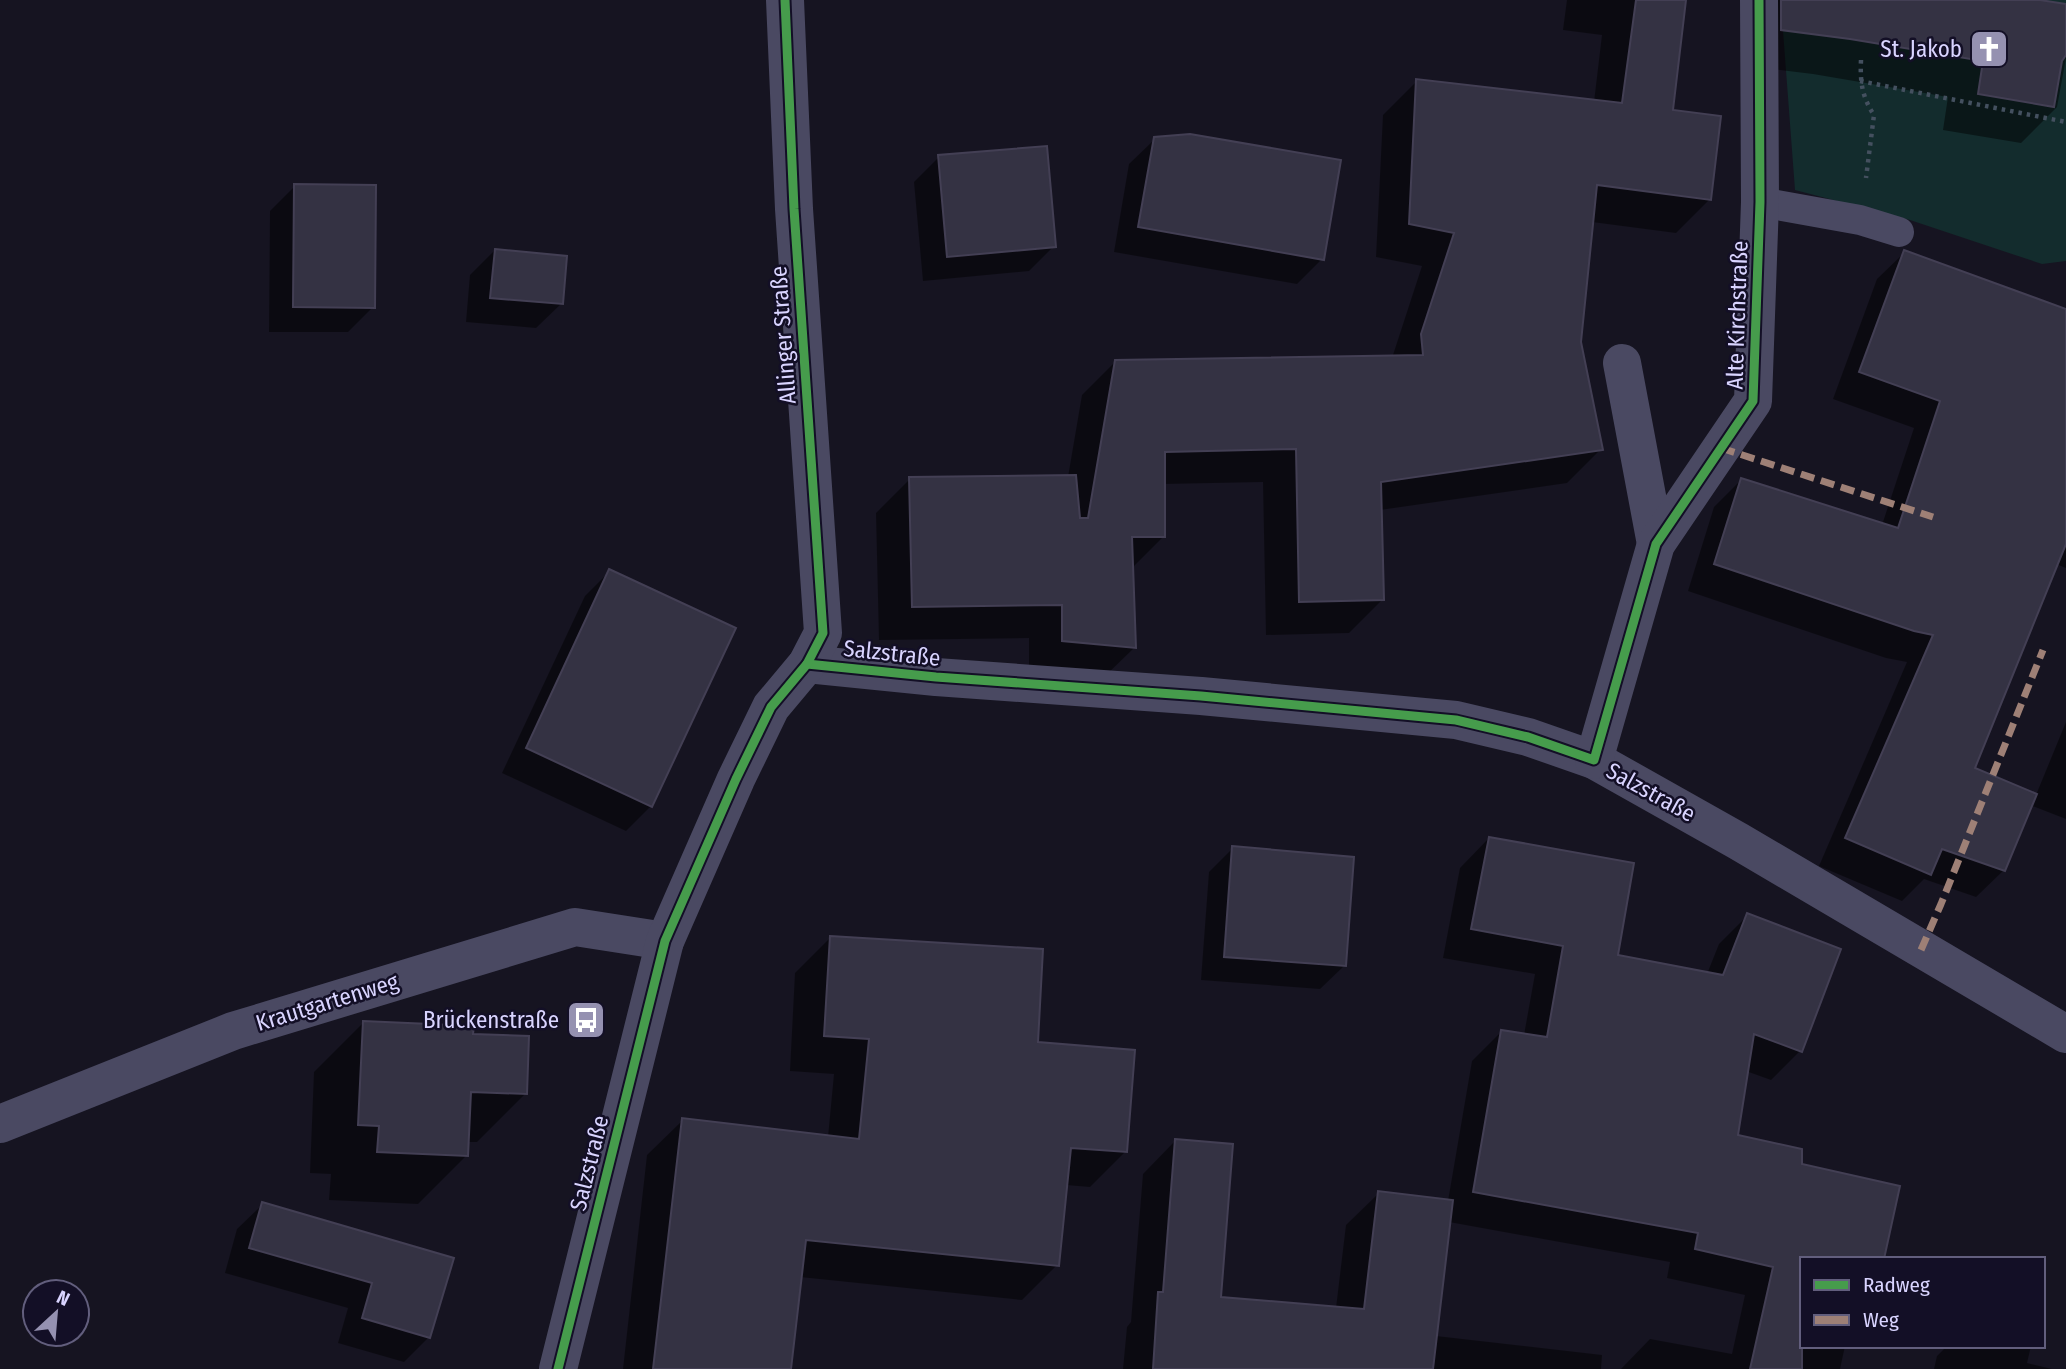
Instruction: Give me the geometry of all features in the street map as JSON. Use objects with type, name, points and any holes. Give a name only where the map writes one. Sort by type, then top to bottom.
[{"type":"street","name":"Allinger Straße","points":[[785,0],[794,209],[823,633],[807,664]]},
{"type":"street","name":"Alte Kirchstraße","points":[[1594,760],[1656,544],[1753,401],[1760,202],[1759,0]]},
{"type":"street","name":"Alte Kirchstraße","points":[[1622,363],[1656,544]]},
{"type":"street","name":"Salzstraße","points":[[558,1369],[665,941],[736,779],[771,707],[807,664],[1456,720],[1528,737],[1594,760],[1738,841],[2066,1034]]},
{"type":"street","name":"Krautgartenweg","points":[[0,1124],[233,1031],[575,926],[665,941]]},
{"type":"lane","points":[[1760,202],[1860,220],[1899,232]]},
{"type":"path","points":[[1861,60],[1860,81],[1865,102],[1874,115],[1866,182]]},
{"type":"path","points":[[1860,81],[2066,122]]},
{"type":"green space","points":[[1788,0],[2066,0],[2066,261],[2042,264],[1910,220],[1795,190],[1783,31]]},
{"type":"building","points":[[1636,0],[1686,0],[1673,110],[1721,116],[1711,200],[1597,185],[1581,342],[1603,450],[1381,482],[1384,600],[1299,602],[1296,449],[1165,452],[1165,537],[1132,537],[1136,648],[1062,641],[1062,605],[912,607],[909,477],[1076,475],[1080,518],[1088,518],[1115,360],[1423,355],[1421,334],[1454,233],[1409,224],[1416,79],[1622,103]]},
{"type":"building","name":"St. Jakob","points":[[1781,0],[2040,0],[2066,4],[2066,55],[2062,61],[2054,107],[1978,94],[1983,61],[1781,30]]},
{"type":"building","points":[[1190,134],[1341,160],[1324,260],[1138,227],[1154,137]]},
{"type":"building","points":[[1047,146],[1056,247],[947,257],[938,155]]},
{"type":"building","points":[[294,184],[376,185],[375,308],[293,307]]},
{"type":"building","points":[[495,249],[567,256],[563,304],[490,298]]},
{"type":"building","points":[[1904,250],[2066,309],[2066,544],[1975,768],[2037,794],[2005,871],[1942,849],[1931,875],[1845,838],[1933,635],[1714,564],[1741,478],[1898,528],[1940,401],[1859,372]]},
{"type":"building","points":[[609,569],[736,628],[652,807],[526,748]]},
{"type":"building","points":[[1489,837],[1634,863],[1618,955],[1723,975],[1747,913],[1841,949],[1802,1052],[1754,1034],[1738,1135],[1802,1149],[1802,1164],[1900,1186],[1884,1257],[1800,1257],[1802,1369],[1750,1369],[1773,1267],[1695,1249],[1698,1233],[1473,1192],[1501,1030],[1547,1037],[1563,946],[1471,929]]},
{"type":"building","points":[[1232,846],[1354,857],[1346,966],[1224,957]]},
{"type":"building","points":[[830,936],[1043,949],[1038,1042],[1135,1050],[1127,1152],[1071,1148],[1059,1266],[806,1240],[791,1369],[653,1369],[682,1118],[859,1139],[869,1039],[824,1036]]},
{"type":"building","points":[[363,1021],[474,1026],[473,1034],[529,1036],[527,1094],[471,1092],[468,1156],[377,1152],[379,1126],[358,1125]]},
{"type":"building","points":[[1175,1139],[1233,1144],[1221,1297],[1364,1309],[1378,1191],[1453,1200],[1433,1369],[1153,1369],[1158,1292],[1163,1292]]},
{"type":"building","points":[[262,1202],[454,1258],[430,1338],[362,1318],[372,1283],[249,1248]]},
{"type":"marked path","points":[[1721,448],[1933,517]]},
{"type":"marked path","points":[[1921,950],[2043,650]]},
{"type":"cycle path","points":[[558,1369],[665,941],[736,779],[771,707],[807,664],[823,633],[794,209],[785,0]]},
{"type":"cycle path","points":[[807,664],[1456,720],[1528,737],[1594,760],[1656,544],[1753,401],[1760,202],[1759,0]]},
{"type":"place","name":"St. Jakob","points":[[1989,49]]},
{"type":"place","name":"Brückenstraße","points":[[586,1020]]}]
